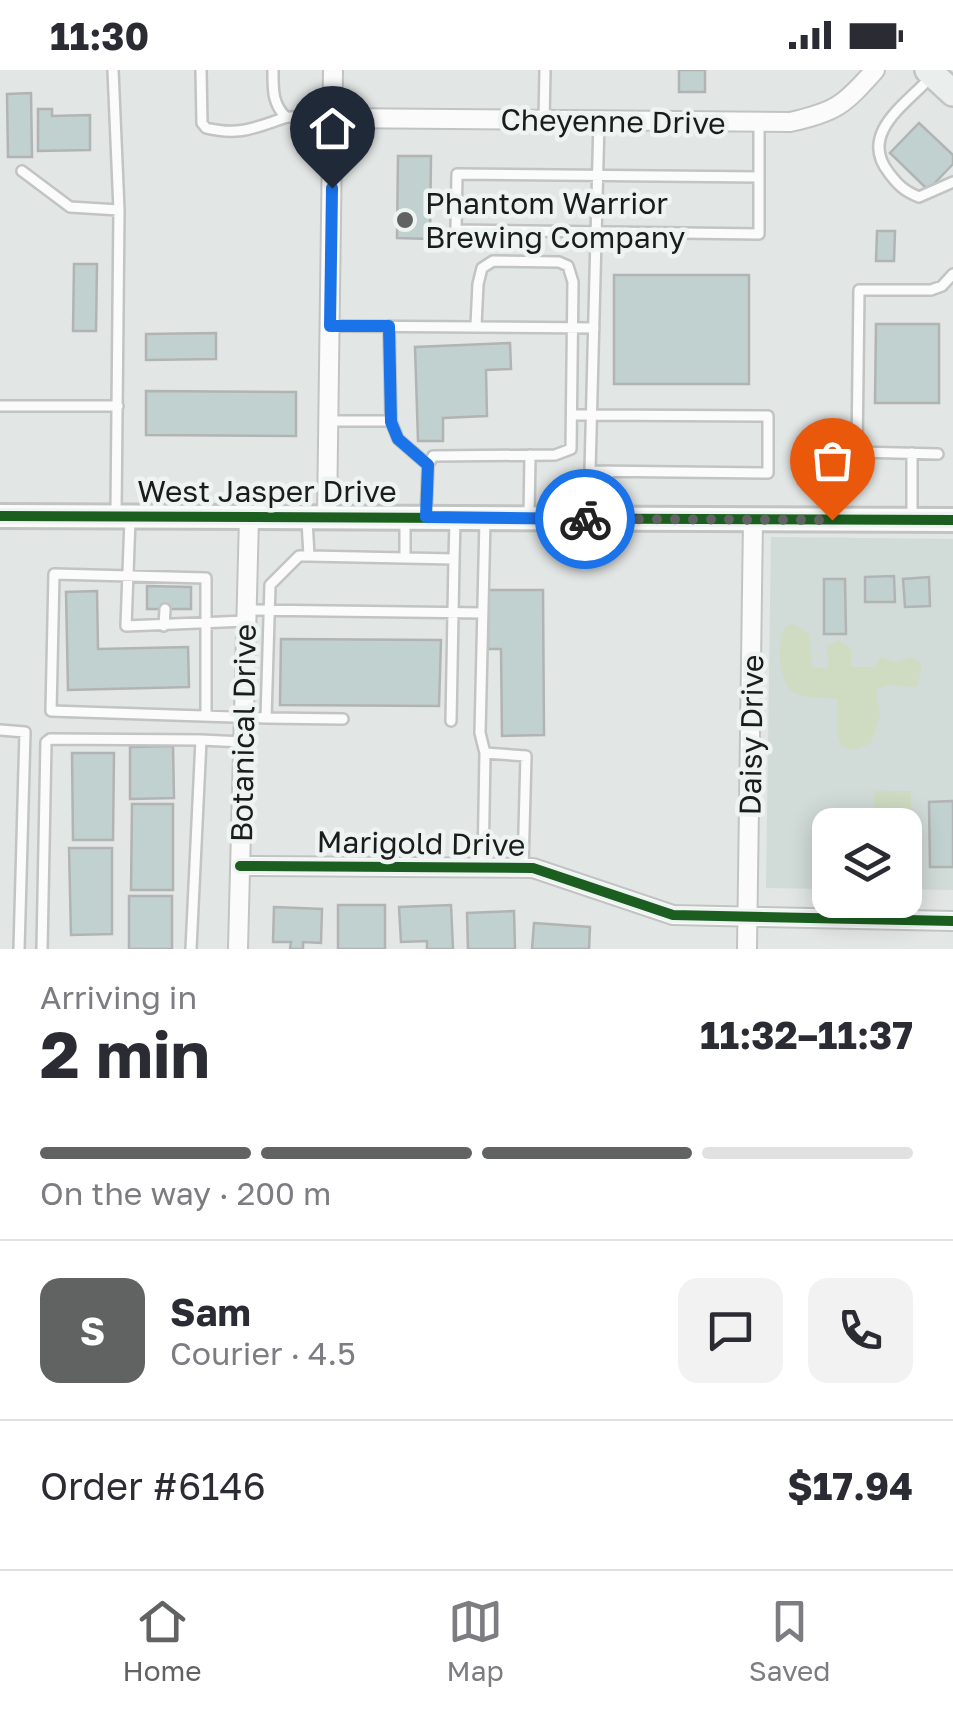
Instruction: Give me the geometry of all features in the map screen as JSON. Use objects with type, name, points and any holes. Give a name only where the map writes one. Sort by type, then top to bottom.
[{"type":"main road","points":[[931,72],[953,93]]},
{"type":"street","points":[[317,517],[329,421],[333,70]]},
{"type":"street","name":"Cheyenne Drive","points":[[333,118],[790,122],[831,112],[850,99],[875,70]]},
{"type":"street","name":"West Jasper Drive","points":[[0,516],[953,520]]},
{"type":"street","name":"Botanical Drive","points":[[238,949],[248,517]]},
{"type":"street","name":"Daisy Drive","points":[[746,949],[753,520]]},
{"type":"street","name":"Marigold Drive","points":[[240,866],[523,867],[565,876],[650,910],[673,915],[953,921]]},
{"type":"lane","points":[[113,70],[119,210],[118,406],[128,574],[126,626],[205,624],[270,611],[483,613]]},
{"type":"lane","points":[[202,70],[202,123],[206,128],[240,132],[286,117],[333,118]]},
{"type":"lane","points":[[273,70],[278,110],[286,117]]},
{"type":"lane","points":[[544,120],[545,70]]},
{"type":"lane","points":[[931,72],[885,126],[876,142],[878,160],[902,190],[919,197],[953,182]]},
{"type":"lane","points":[[572,414],[592,415],[768,416],[768,473],[590,471],[592,415],[599,120]]},
{"type":"lane","points":[[759,122],[760,234],[456,230],[457,174],[759,177]]},
{"type":"lane","points":[[22,171],[70,207],[119,210]]},
{"type":"lane","points":[[405,558],[433,456],[556,455],[571,450],[573,282],[568,266],[559,262],[493,261],[482,268],[476,325]]},
{"type":"lane","points":[[938,454],[857,452],[860,290],[931,290],[942,286],[953,274]]},
{"type":"lane","points":[[330,326],[594,328]]},
{"type":"lane","points":[[389,326],[391,422],[398,439],[428,465]]},
{"type":"lane","points":[[0,406],[118,406]]},
{"type":"lane","points":[[329,421],[391,422]]},
{"type":"lane","points":[[912,453],[912,520]]},
{"type":"lane","points":[[529,518],[530,455]]},
{"type":"lane","points":[[608,471],[609,519]]},
{"type":"lane","points":[[309,556],[317,517]]},
{"type":"lane","points":[[451,720],[455,517]]},
{"type":"lane","points":[[483,867],[485,754],[480,732],[484,518]]},
{"type":"lane","points":[[266,718],[270,585],[299,556],[454,559]]},
{"type":"lane","points":[[206,715],[206,578],[167,581],[128,574],[54,574],[51,711],[343,719]]},
{"type":"lane","points":[[164,626],[165,609]]},
{"type":"lane","points":[[0,730],[24,732],[19,949]]},
{"type":"lane","points":[[191,949],[201,740]]},
{"type":"lane","points":[[42,949],[46,742],[243,742]]},
{"type":"lane","points":[[485,754],[526,756],[523,867]]},
{"type":"shaded area","points":[[771,537],[953,539],[953,890],[922,889],[922,808],[812,808],[812,889],[766,888]]},
{"type":"green space","points":[[793,624],[809,634],[812,667],[828,669],[827,646],[838,640],[851,649],[851,667],[874,667],[881,657],[895,662],[912,657],[922,665],[914,687],[890,685],[876,689],[880,716],[871,743],[853,750],[841,746],[837,731],[838,699],[802,696],[786,682],[781,643],[786,626]]},
{"type":"green space","points":[[874,791],[911,791],[911,808],[874,808]]},
{"type":"building","points":[[679,70],[705,70],[705,92],[679,92]]},
{"type":"building","points":[[31,93],[32,157],[8,157],[7,94]]},
{"type":"building","points":[[38,109],[52,109],[52,116],[90,115],[90,150],[38,151]]},
{"type":"building","points":[[919,123],[953,155],[953,164],[928,190],[890,153]]},
{"type":"building","points":[[398,156],[431,156],[430,239],[397,238]]},
{"type":"building","points":[[877,231],[895,231],[894,261],[876,261]]},
{"type":"building","points":[[74,264],[97,264],[96,331],[73,331]]},
{"type":"building","points":[[614,275],[749,275],[749,384],[614,384]]},
{"type":"building","points":[[876,324],[939,324],[939,403],[875,403]]},
{"type":"building","points":[[216,333],[216,359],[146,360],[146,334]]},
{"type":"building","points":[[510,343],[511,369],[486,370],[487,416],[443,418],[443,441],[418,441],[415,347]]},
{"type":"building","points":[[146,391],[296,392],[296,436],[146,435]]},
{"type":"building","points":[[894,576],[895,602],[865,602],[865,577]]},
{"type":"building","points":[[929,577],[930,606],[905,607],[903,579]]},
{"type":"building","points":[[824,579],[845,579],[846,634],[824,634]]},
{"type":"building","points":[[147,586],[191,587],[191,609],[147,609]]},
{"type":"building","points":[[488,590],[543,590],[544,735],[502,736],[501,649],[488,649]]},
{"type":"building","points":[[97,591],[98,649],[188,647],[189,687],[68,690],[66,592]]},
{"type":"building","points":[[281,639],[441,640],[439,706],[280,705]]},
{"type":"building","points":[[173,746],[174,798],[130,799],[130,747]]},
{"type":"building","points":[[72,753],[114,753],[113,840],[73,840]]},
{"type":"building","points":[[953,801],[953,867],[930,867],[929,802]]},
{"type":"building","points":[[132,804],[173,804],[173,890],[131,890]]},
{"type":"building","points":[[69,848],[112,848],[112,934],[71,935]]},
{"type":"building","points":[[129,896],[172,896],[172,949],[129,949]]},
{"type":"building","points":[[338,905],[385,905],[385,949],[338,949]]},
{"type":"building","points":[[451,905],[453,949],[427,949],[427,941],[401,942],[399,907]]},
{"type":"building","points":[[274,907],[322,909],[321,943],[303,942],[303,949],[290,949],[291,942],[273,942]]},
{"type":"building","points":[[514,911],[515,949],[468,949],[467,913]]},
{"type":"building","points":[[534,923],[590,927],[589,949],[532,949]]},
{"type":"cycle path","points":[[0,516],[953,520]]},
{"type":"cycle path","points":[[240,866],[533,868],[673,915],[953,921]]},
{"type":"way so far","points":[[585,519],[832,520]]},
{"type":"place","name":"Phantom Warrior Brewing Company","points":[[405,220]]},
{"type":"route","points":[[332,188],[330,326],[389,326],[391,422],[398,439],[428,465],[426,517],[585,519]]}]
